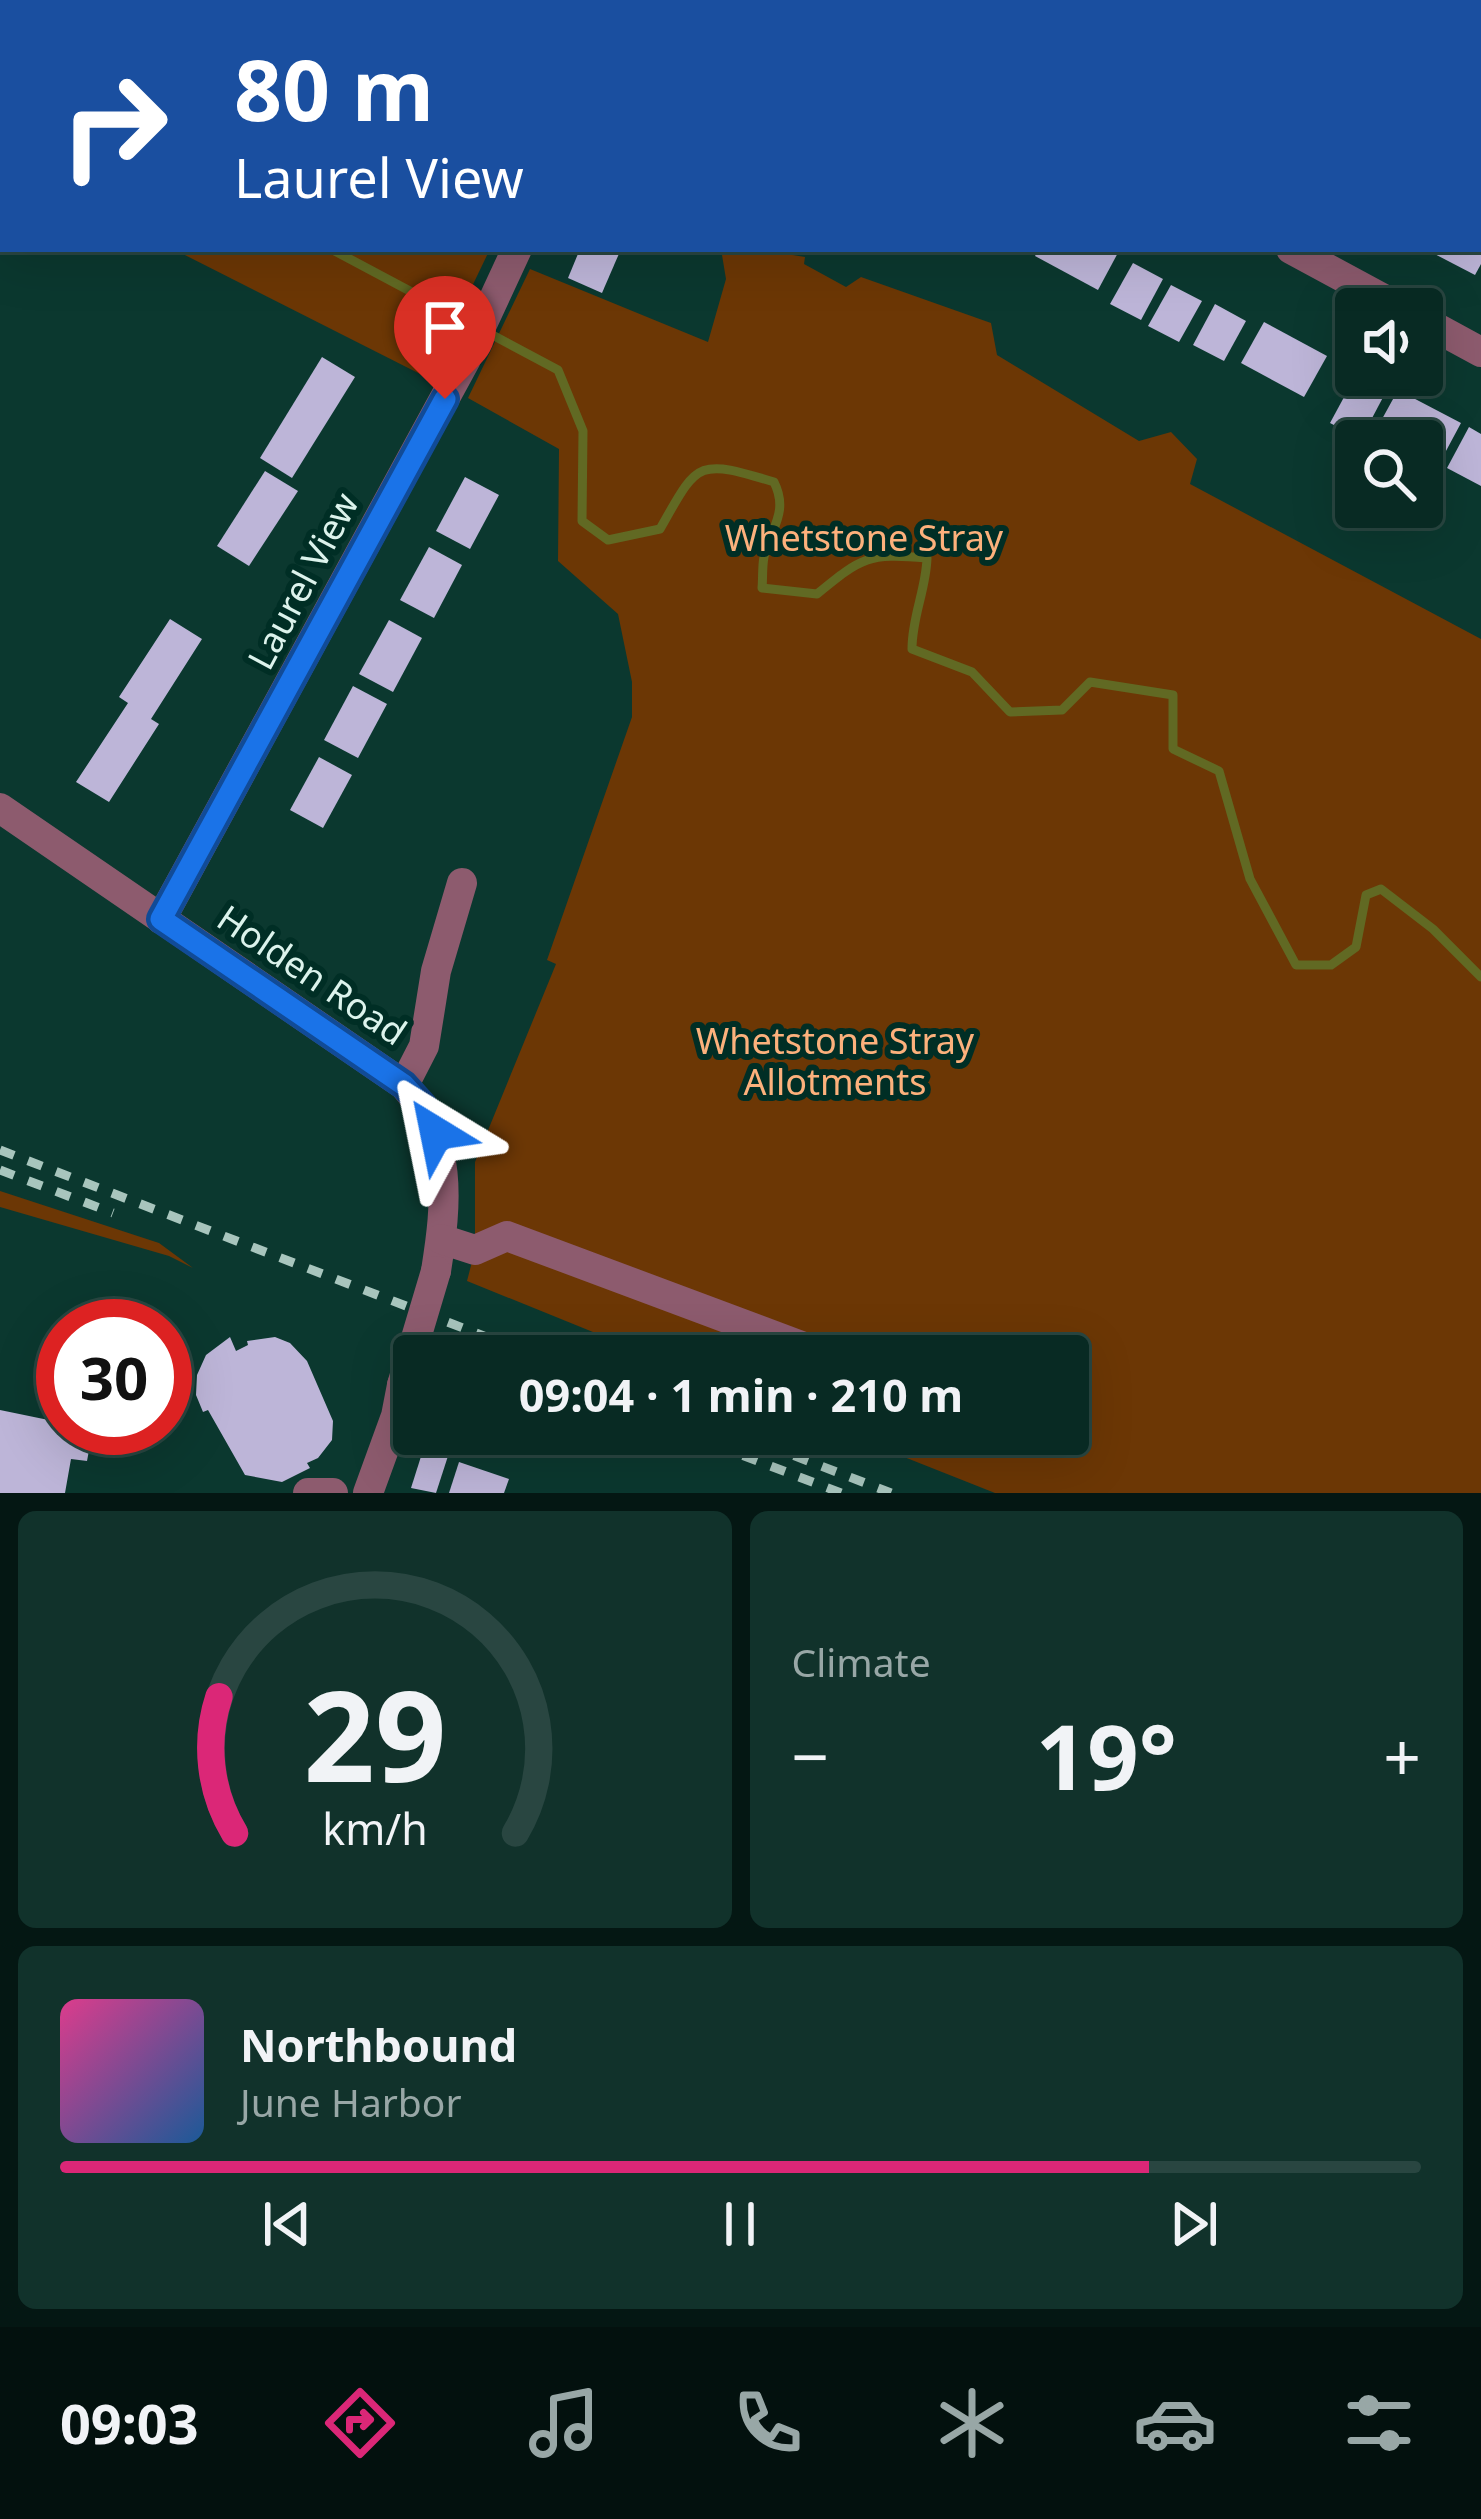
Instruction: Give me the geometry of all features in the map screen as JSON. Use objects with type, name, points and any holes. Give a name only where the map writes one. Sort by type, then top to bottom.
[{"type":"street","points":[[1297,252],[1363,288]]},
{"type":"street","name":"Laurel View","points":[[161,919],[466,359],[511,263]]},
{"type":"street","points":[[1443,331],[1481,352]]},
{"type":"street","name":"Holden Road","points":[[0,808],[404,1085],[423,1106],[436,1133],[443,1172],[441,1239],[396,1416],[368,1493]]},
{"type":"street","points":[[404,1085],[424,1046],[436,971],[462,883]]},
{"type":"street","points":[[441,1239],[475,1250],[507,1236],[771,1335]]},
{"type":"street","points":[[308,1493],[333,1493]]},
{"type":"green space","points":[[179,252],[489,252],[428,378]]},
{"type":"green space","points":[[722,252],[805,257],[804,264],[846,287],[861,277],[991,323],[997,355],[1139,441],[1171,432],[1197,459],[1190,484],[1481,639],[1481,1493],[995,1493],[899,1455],[1089,1455],[1089,1335],[600,1335],[467,1281],[475,1250],[475,1162],[556,964],[547,960],[632,717],[632,682],[618,614],[558,561],[559,449],[468,398],[530,269],[708,342],[726,279]]},
{"type":"green space","points":[[0,1191],[159,1243],[193,1268],[169,1256],[0,1207]]},
{"type":"building","points":[[579,252],[620,252],[602,293],[568,278]]},
{"type":"building","points":[[1037,252],[1118,252],[1098,290],[1035,256]]},
{"type":"building","points":[[1431,252],[1481,252],[1475,275]]},
{"type":"building","points":[[1133,263],[1163,279],[1141,320],[1110,304]]},
{"type":"building","points":[[1171,285],[1202,301],[1179,342],[1148,326]]},
{"type":"building","points":[[1215,304],[1246,321],[1224,361],[1193,345]]},
{"type":"building","points":[[1264,322],[1327,356],[1304,397],[1241,363]]},
{"type":"building","points":[[322,357],[355,377],[292,478],[260,458]]},
{"type":"building","points":[[1345,396],[1384,396],[1371,420],[1330,423]]},
{"type":"building","points":[[1395,396],[1409,396],[1461,423],[1443,457],[1443,420],[1382,420]]},
{"type":"building","points":[[1469,427],[1481,434],[1481,486],[1447,468]]},
{"type":"building","points":[[265,471],[298,491],[249,566],[217,546]]},
{"type":"building","points":[[465,477],[499,495],[470,549],[436,531]]},
{"type":"building","points":[[429,547],[462,565],[434,618],[400,600]]},
{"type":"building","points":[[170,619],[202,639],[151,719],[159,724],[109,802],[76,782],[128,703],[119,697]]},
{"type":"building","points":[[389,620],[422,638],[393,692],[359,674]]},
{"type":"building","points":[[353,686],[387,704],[358,758],[324,740]]},
{"type":"building","points":[[319,757],[352,775],[323,828],[290,810]]},
{"type":"building","points":[[230,1337],[236,1351],[248,1345],[247,1341],[275,1337],[290,1343],[307,1361],[333,1421],[332,1440],[318,1458],[307,1463],[310,1468],[282,1482],[245,1475],[196,1395],[197,1375],[206,1355]]},
{"type":"building","points":[[0,1410],[36,1417],[36,1455],[88,1455],[87,1461],[71,1459],[65,1493],[0,1493]]},
{"type":"building","points":[[421,1455],[448,1456],[436,1493],[411,1488]]},
{"type":"building","points":[[459,1462],[509,1479],[504,1493],[449,1493]]},
{"type":"waterway","points":[[337,252],[558,370],[583,431],[582,521],[608,540],[660,529],[692,478],[714,469],[774,482],[779,511],[764,557],[762,588],[817,594],[867,560],[927,558],[912,649],[972,672],[1010,712],[1062,710],[1090,682],[1173,695],[1173,749],[1219,771],[1250,879],[1296,965],[1331,965],[1356,947],[1366,895],[1381,889],[1433,929],[1481,977]]},
{"type":"railway","points":[[0,1150],[481,1335]]},
{"type":"railway","points":[[0,1170],[113,1213]]},
{"type":"railway","points":[[416,1330],[429,1335]]},
{"type":"railway","points":[[742,1455],[841,1493]]},
{"type":"railway","points":[[792,1455],[891,1493]]},
{"type":"route","points":[[436,1133],[423,1106],[404,1085],[161,919],[445,399]]},
{"type":"park label","name":"Whetstone Stray","points":[[864,538]]},
{"type":"park label","name":"Whetstone Stray Allotments","points":[[835,1062]]}]
